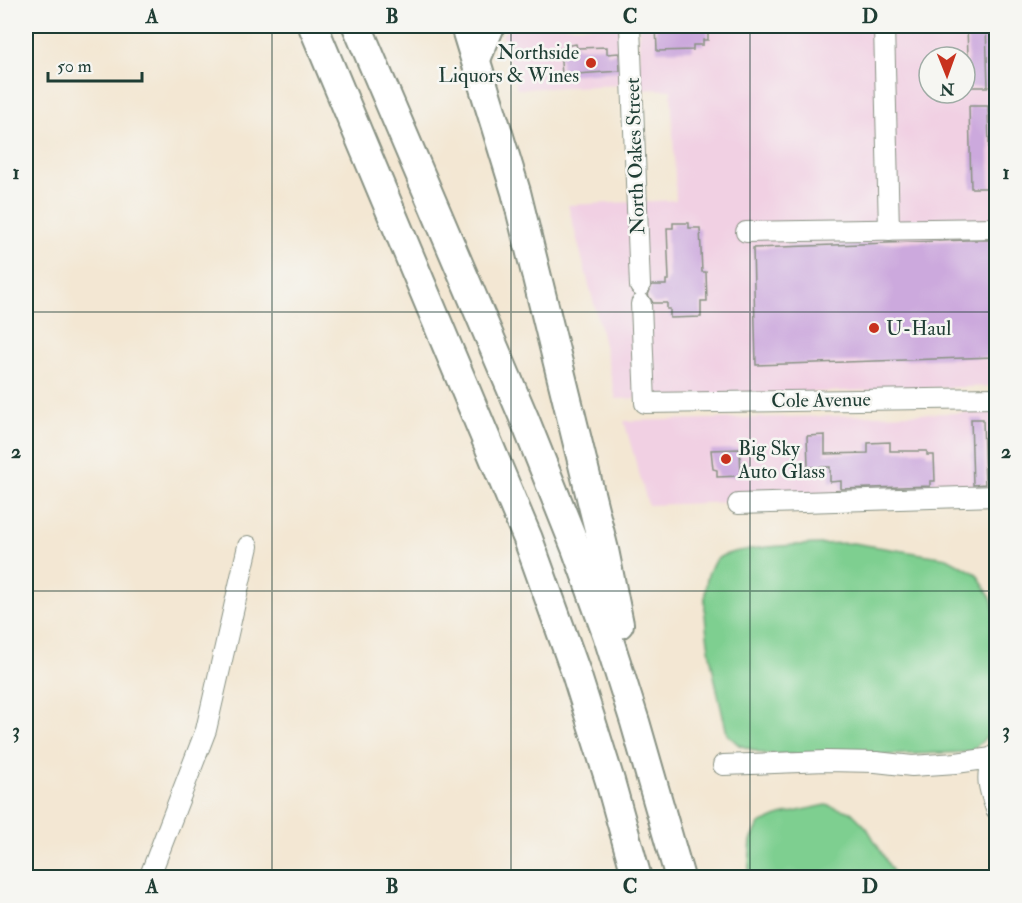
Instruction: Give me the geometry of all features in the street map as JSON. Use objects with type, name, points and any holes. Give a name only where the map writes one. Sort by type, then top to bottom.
[{"type":"highway","points":[[313,26],[532,550],[593,725],[637,878]]},
{"type":"highway","points":[[357,26],[555,493],[607,634],[649,767],[680,878]]},
{"type":"highway","points":[[465,26],[516,192],[601,539],[649,767]]},
{"type":"highway","points":[[476,59],[490,26]]},
{"type":"street","name":"North Oakes Street","points":[[630,26],[645,403]]},
{"type":"street","points":[[884,26],[889,230]]},
{"type":"street","points":[[746,232],[996,228]]},
{"type":"street","name":"Cole Avenue","points":[[645,403],[996,398]]},
{"type":"street","points":[[738,504],[996,496]]},
{"type":"street","points":[[149,878],[206,730],[249,546]]},
{"type":"street","points":[[723,765],[826,761],[876,762],[912,766],[956,764],[994,756]]},
{"type":"street","points":[[994,756],[987,772],[990,792],[996,809]]},
{"type":"shaded area","points":[[512,26],[621,26],[625,85],[517,89],[502,34]]},
{"type":"shaded area","points":[[639,26],[996,26],[996,386],[616,399],[568,205],[676,200],[671,90],[639,89]]},
{"type":"shaded area","points":[[996,412],[996,493],[648,505],[624,421]]},
{"type":"green space","points":[[853,543],[947,558],[977,574],[992,600],[996,620],[996,729],[970,752],[859,756],[765,754],[739,745],[727,734],[712,668],[705,613],[705,589],[710,569],[720,557],[746,550]]},
{"type":"green space","points":[[826,805],[851,812],[867,828],[896,877],[748,877],[751,841],[759,824],[780,815]]},
{"type":"building","points":[[656,26],[708,26],[708,40],[703,40],[703,45],[693,45],[693,50],[657,51]]},
{"type":"building","points":[[967,26],[986,26],[988,87],[977,87],[977,45],[968,45]]},
{"type":"building","name":"Northside Liquors & Wines","points":[[576,44],[577,48],[607,47],[607,54],[619,53],[620,71],[562,75],[560,49]]},
{"type":"building","points":[[969,106],[988,106],[990,188],[971,188]]},
{"type":"building","points":[[673,223],[689,223],[689,228],[700,228],[702,272],[706,272],[707,301],[701,301],[701,317],[670,318],[667,303],[653,303],[648,295],[652,285],[666,285],[666,280],[669,280],[667,228],[673,228]]},
{"type":"building","name":"U-Haul","points":[[966,240],[996,242],[996,299],[992,299],[994,357],[756,365],[753,248]]},
{"type":"building","points":[[971,419],[983,419],[985,484],[973,485]]},
{"type":"building","points":[[825,435],[825,454],[868,453],[868,443],[890,442],[890,451],[927,451],[927,455],[934,455],[935,481],[930,481],[930,486],[841,489],[841,481],[830,482],[830,467],[808,467],[807,436]]},
{"type":"building","name":"Big Sky Auto Glass","points":[[740,449],[741,476],[717,477],[717,470],[713,469],[711,450]]},
{"type":"place","name":"Northside Liquors & Wines","points":[[591,63]]},
{"type":"place","name":"U-Haul","points":[[874,328]]},
{"type":"place","name":"Big Sky Auto Glass","points":[[726,459]]}]
